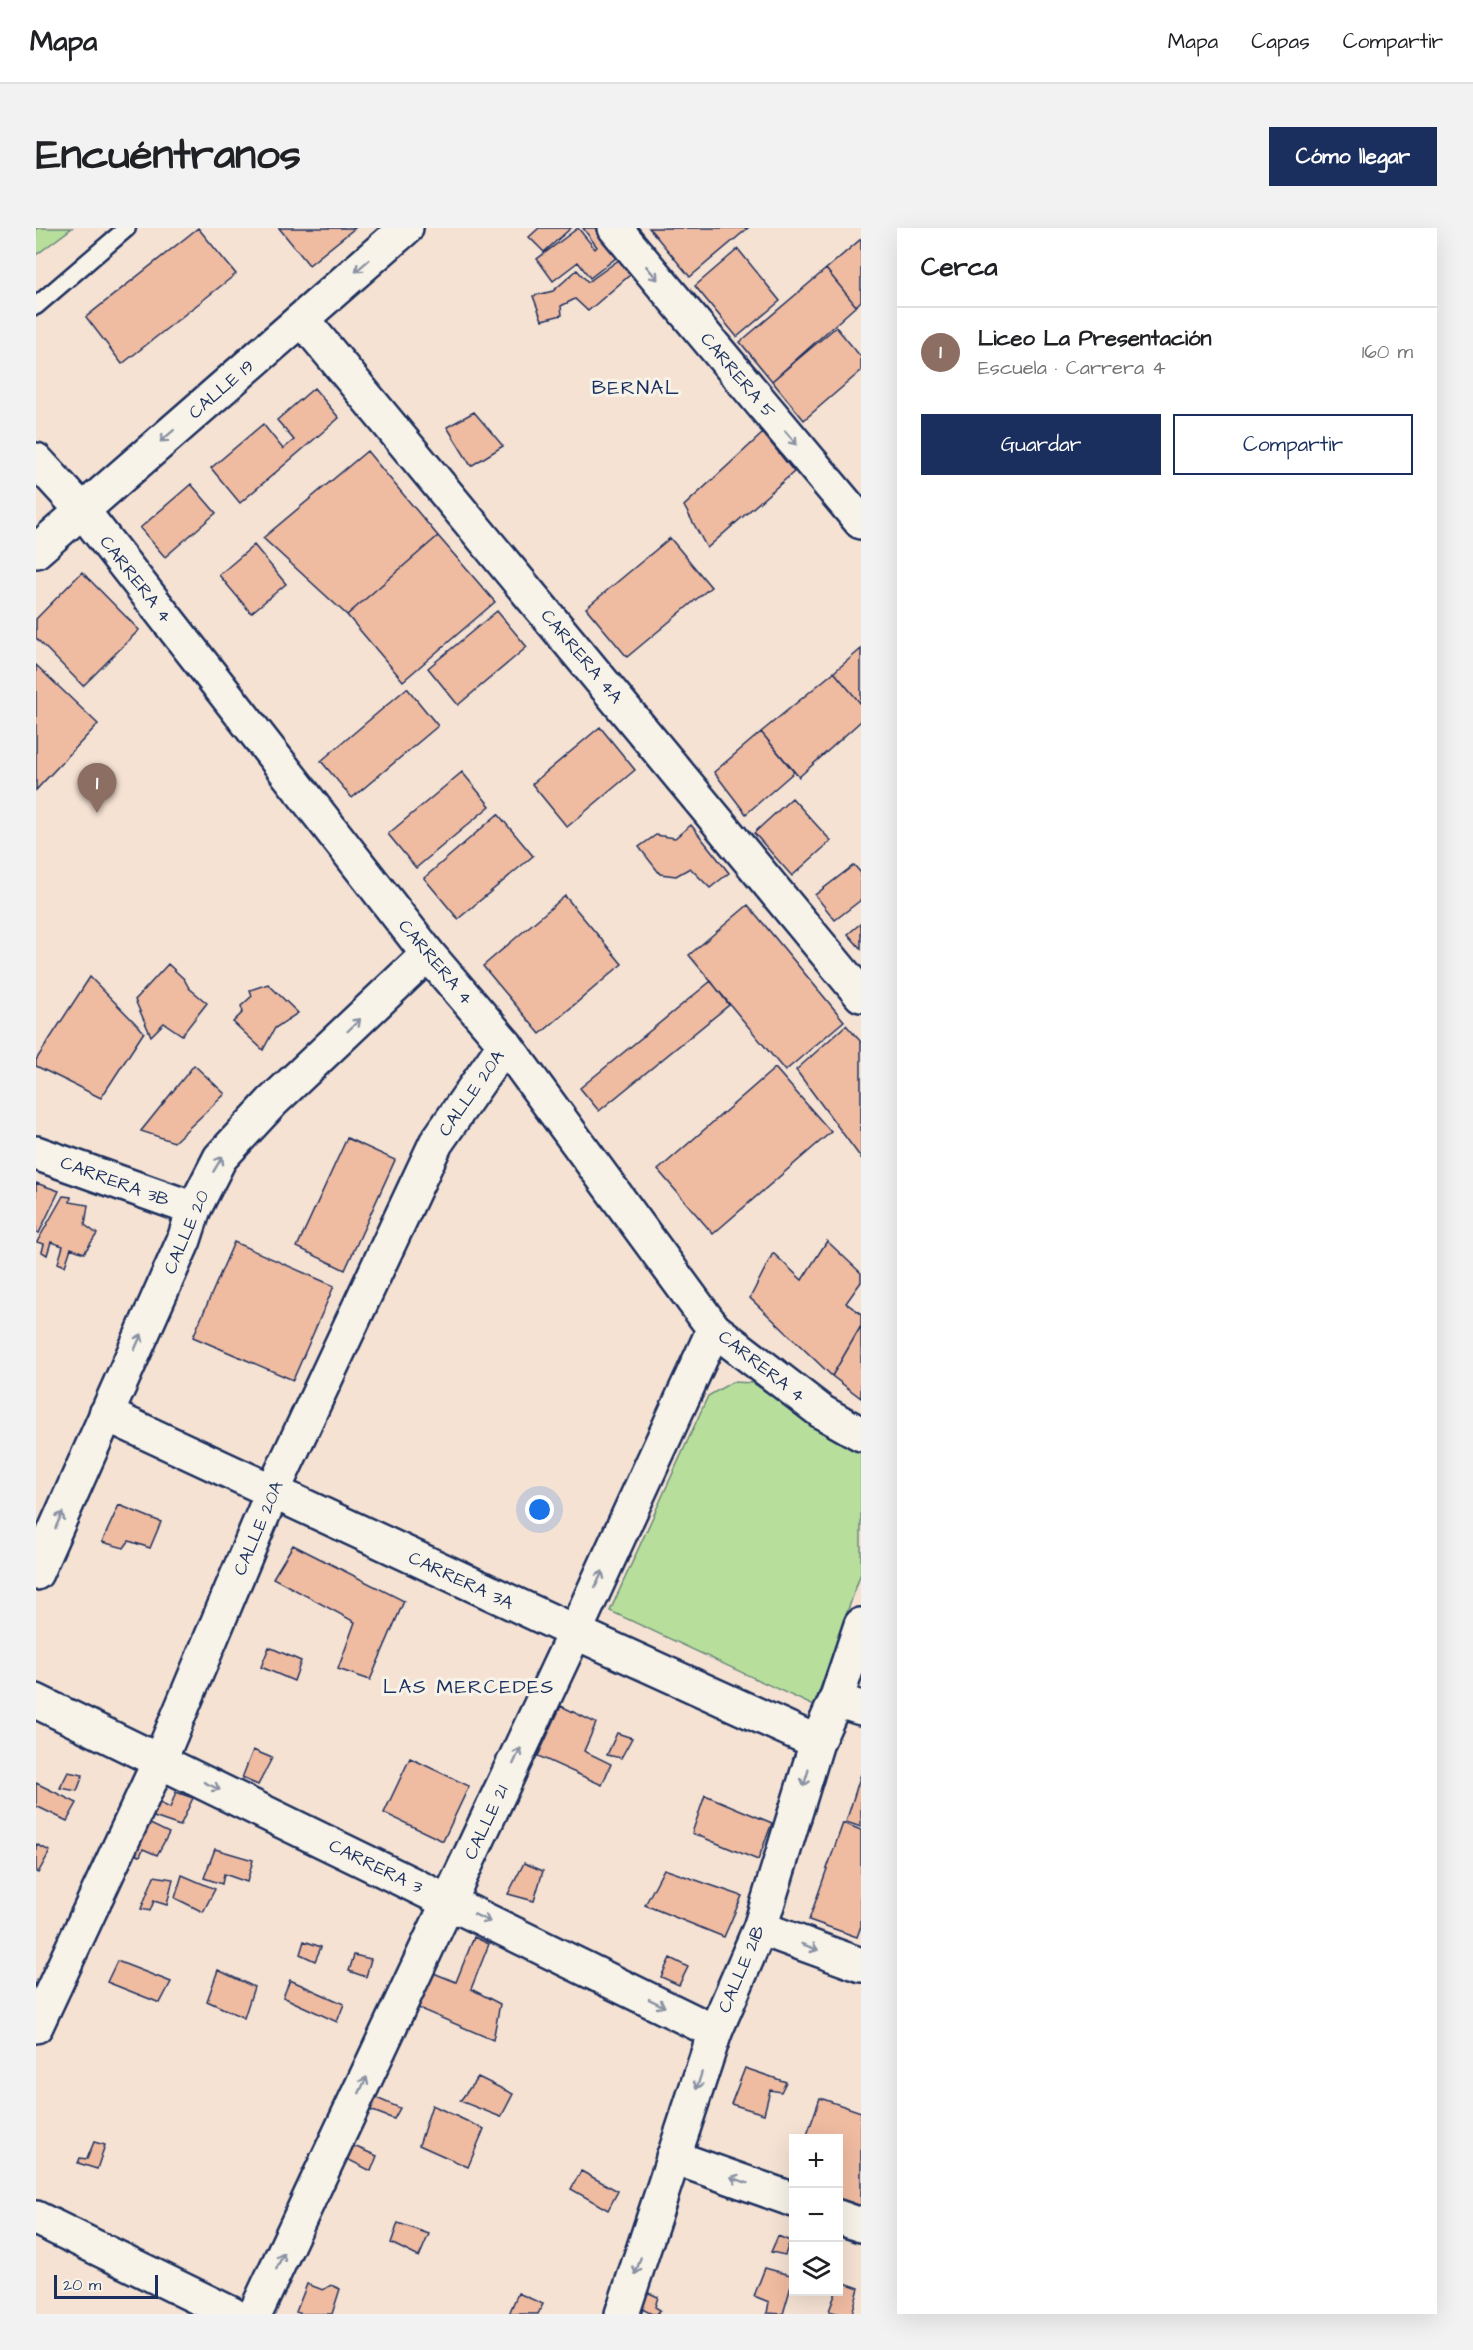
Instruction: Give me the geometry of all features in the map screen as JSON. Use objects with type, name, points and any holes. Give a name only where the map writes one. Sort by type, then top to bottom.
[{"type":"street","name":"CALLE 19","points":[[36,551],[406,228]]},
{"type":"street","name":"CARRERA 5","points":[[615,228],[861,522]]},
{"type":"street","name":"CARRERA 4A","points":[[302,319],[861,995]]},
{"type":"street","name":"CARRERA 4","points":[[36,460],[82,510],[428,954],[506,1044],[714,1329],[822,1412],[861,1434]]},
{"type":"street","name":"CALLE 20","points":[[36,1574],[184,1240],[194,1209],[220,1158],[247,1127],[428,954]]},
{"type":"street","name":"CALLE 20A","points":[[36,2026],[160,1760],[273,1492],[436,1143],[506,1044]]},
{"type":"street","name":"CARRERA 3B","points":[[36,1153],[194,1209]]},
{"type":"street","name":"CALLE 21","points":[[255,2314],[575,1632],[714,1329]]},
{"type":"street","name":"CARRERA 3A","points":[[106,1414],[817,1742]]},
{"type":"street","name":"CALLE 21B","points":[[622,2314],[715,2032],[760,1928],[817,1742],[849,1704],[861,1625]]},
{"type":"street","name":"CARRERA 3","points":[[36,1701],[715,2032]]},
{"type":"street","points":[[760,1928],[861,1965]]},
{"type":"street","points":[[673,2157],[789,2198]]},
{"type":"street","points":[[36,2218],[232,2314]]},
{"type":"street","points":[[843,2219],[861,2225]]},
{"type":"lane","points":[[36,306],[127,228]]},
{"type":"green space","points":[[36,228],[72,228],[36,255]]},
{"type":"green space","points":[[732,1382],[753,1383],[861,1453],[861,1573],[814,1706],[610,1611],[708,1396]]},
{"type":"building","points":[[198,228],[236,274],[122,364],[86,317]]},
{"type":"building","points":[[279,228],[355,228],[309,265]]},
{"type":"building","points":[[539,228],[571,228],[544,252],[529,237]]},
{"type":"building","points":[[578,228],[595,249],[597,247],[583,228],[602,228],[621,254],[590,278],[578,262],[553,281],[537,259]]},
{"type":"building","points":[[649,228],[748,228],[690,277]]},
{"type":"building","points":[[861,239],[861,301],[856,306],[826,269]]},
{"type":"building","points":[[738,249],[780,301],[737,337],[695,286]]},
{"type":"building","points":[[623,257],[638,268],[588,311],[575,299],[561,306],[562,315],[542,320],[533,296],[553,291],[577,270],[588,282]]},
{"type":"building","points":[[826,269],[856,306],[772,381],[740,342]]},
{"type":"building","points":[[836,327],[861,357],[861,371],[804,420],[772,381]]},
{"type":"building","points":[[314,388],[339,418],[240,503],[211,468],[263,424],[283,449],[294,440],[277,420]]},
{"type":"building","points":[[474,412],[503,446],[471,466],[447,427]]},
{"type":"building","points":[[763,433],[794,472],[707,548],[684,506]]},
{"type":"building","points":[[367,451],[438,536],[347,615],[263,538]]},
{"type":"building","points":[[191,484],[216,513],[165,557],[140,528]]},
{"type":"building","points":[[438,536],[495,602],[403,681],[347,615]]},
{"type":"building","points":[[670,538],[711,587],[627,657],[586,608]]},
{"type":"building","points":[[254,545],[286,584],[251,613],[219,575]]},
{"type":"building","points":[[82,572],[139,630],[83,686],[36,638],[36,619]]},
{"type":"building","points":[[497,611],[527,647],[458,705],[428,668]]},
{"type":"building","points":[[861,649],[861,704],[834,672]]},
{"type":"building","points":[[36,665],[98,724],[36,790]]},
{"type":"building","points":[[834,672],[861,704],[861,721],[799,777],[761,732]]},
{"type":"building","points":[[407,688],[438,726],[352,798],[321,761]]},
{"type":"building","points":[[600,727],[635,770],[567,827],[532,784]]},
{"type":"building","points":[[761,732],[794,772],[746,814],[714,772]]},
{"type":"building","points":[[462,772],[490,806],[416,868],[388,834]]},
{"type":"building","points":[[792,798],[831,841],[792,876],[754,833]]},
{"type":"building","points":[[498,814],[533,856],[458,919],[424,878]]},
{"type":"building","points":[[691,825],[729,873],[710,888],[690,868],[676,876],[660,874],[639,847],[656,835],[675,838]]},
{"type":"building","points":[[854,865],[861,873],[861,900],[835,920],[815,895]]},
{"type":"building","points":[[565,896],[622,964],[540,1034],[483,966]]},
{"type":"building","points":[[748,905],[844,1021],[785,1071],[689,955]]},
{"type":"building","points":[[861,923],[861,949],[848,934]]},
{"type":"building","points":[[168,964],[184,979],[189,988],[207,1003],[182,1035],[164,1023],[151,1036],[135,1000]]},
{"type":"building","points":[[90,977],[144,1032],[101,1098],[36,1066],[36,1060]]},
{"type":"building","points":[[711,981],[729,1005],[599,1111],[580,1088]]},
{"type":"building","points":[[268,984],[298,1013],[275,1028],[263,1050],[233,1022],[243,1012],[241,1006],[252,996],[250,990]]},
{"type":"building","points":[[846,1025],[861,1042],[861,1158],[796,1070]]},
{"type":"building","points":[[194,1065],[225,1094],[174,1142],[141,1131]]},
{"type":"building","points":[[775,1068],[831,1132],[713,1234],[658,1170]]},
{"type":"building","points":[[347,1138],[395,1160],[345,1270],[297,1247]]},
{"type":"building","points":[[36,1183],[59,1191],[39,1233],[36,1232]]},
{"type":"building","points":[[63,1196],[71,1197],[70,1202],[88,1205],[85,1225],[97,1234],[84,1253],[71,1248],[65,1266],[58,1263],[63,1246],[51,1242],[47,1255],[42,1252],[44,1244],[37,1242]]},
{"type":"building","points":[[827,1241],[861,1273],[861,1282],[846,1303],[861,1314],[861,1326],[832,1376],[750,1298],[773,1253],[802,1280]]},
{"type":"building","points":[[234,1242],[334,1286],[293,1380],[193,1337]]},
{"type":"building","points":[[861,1326],[861,1398],[832,1376]]},
{"type":"building","points":[[119,1505],[161,1522],[150,1548],[129,1541],[124,1548],[102,1542]]},
{"type":"building","points":[[293,1545],[404,1601],[370,1680],[338,1669],[355,1622],[273,1578]]},
{"type":"building","points":[[269,1647],[301,1661],[294,1681],[261,1667]]},
{"type":"building","points":[[561,1706],[596,1723],[584,1751],[611,1764],[602,1785],[538,1756]]},
{"type":"building","points":[[617,1733],[632,1738],[621,1758],[607,1755]]},
{"type":"building","points":[[253,1750],[272,1758],[258,1785],[242,1778]]},
{"type":"building","points":[[410,1758],[469,1786],[443,1841],[384,1813]]},
{"type":"building","points":[[68,1772],[83,1775],[77,1791],[60,1788]]},
{"type":"building","points":[[861,1774],[861,1827],[846,1822]]},
{"type":"building","points":[[36,1783],[77,1803],[67,1821],[36,1806]]},
{"type":"building","points":[[176,1792],[193,1798],[180,1826],[148,1815],[154,1800],[170,1808]]},
{"type":"building","points":[[705,1795],[772,1823],[758,1860],[692,1833]]},
{"type":"building","points":[[140,1819],[169,1833],[157,1855],[143,1849],[140,1856],[123,1851]]},
{"type":"building","points":[[843,1823],[861,1830],[861,1926],[857,1937],[809,1920]]},
{"type":"building","points":[[36,1844],[50,1851],[38,1873],[36,1872]]},
{"type":"building","points":[[215,1849],[253,1860],[247,1882],[224,1874],[222,1884],[204,1878]]},
{"type":"building","points":[[524,1863],[543,1871],[534,1901],[508,1894]]},
{"type":"building","points":[[664,1869],[742,1896],[724,1937],[645,1905]]},
{"type":"building","points":[[182,1875],[215,1889],[203,1912],[175,1898]]},
{"type":"building","points":[[154,1876],[173,1879],[167,1905],[154,1901],[150,1911],[141,1909]]},
{"type":"building","points":[[474,1937],[489,1944],[471,1989],[500,2004],[493,2040],[406,2003],[426,1970],[456,1982]]},
{"type":"building","points":[[304,1941],[321,1947],[315,1961],[300,1954]]},
{"type":"building","points":[[354,1955],[371,1959],[366,1977],[349,1971]]},
{"type":"building","points":[[670,1958],[688,1967],[679,1985],[661,1977]]},
{"type":"building","points":[[117,1961],[171,1982],[160,2003],[107,1982]]},
{"type":"building","points":[[218,1970],[254,1987],[244,2018],[207,2001]]},
{"type":"building","points":[[290,1980],[344,2004],[337,2022],[283,1997]]},
{"type":"building","points":[[745,2068],[786,2082],[781,2092],[770,2090],[764,2114],[731,2104]]},
{"type":"building","points":[[478,2077],[513,2094],[501,2117],[460,2101]]},
{"type":"building","points":[[367,2094],[400,2108],[394,2119],[362,2107]]},
{"type":"building","points":[[820,2098],[861,2112],[861,2206],[843,2200],[843,2134],[807,2134]]},
{"type":"building","points":[[432,2105],[484,2129],[468,2167],[419,2145]]},
{"type":"building","points":[[342,2141],[377,2156],[371,2171],[337,2154]]},
{"type":"building","points":[[94,2142],[105,2145],[97,2169],[78,2163],[80,2158],[87,2159]]},
{"type":"building","points":[[581,2171],[618,2191],[608,2210],[571,2189]]},
{"type":"building","points":[[398,2223],[429,2234],[419,2257],[391,2243]]},
{"type":"building","points":[[778,2236],[789,2241],[785,2255],[771,2252]]},
{"type":"building","points":[[765,2268],[789,2275],[789,2293],[783,2314],[767,2313],[769,2302],[754,2296]]},
{"type":"building","points":[[843,2282],[859,2288],[852,2314],[829,2311],[835,2296],[843,2296]]},
{"type":"building","points":[[307,2284],[323,2290],[331,2285],[340,2289],[332,2314],[296,2312]]},
{"type":"building","points":[[640,2289],[658,2297],[655,2307],[660,2310],[657,2314],[652,2314],[634,2305]]},
{"type":"building","points":[[518,2293],[543,2304],[538,2314],[509,2314]]},
{"type":"place","name":"Liceo La Presentación","points":[[97,813]]},
{"type":"district","name":"BERNAL","points":[[636,387]]},
{"type":"district","name":"LAS MERCEDES","points":[[469,1686]]}]
